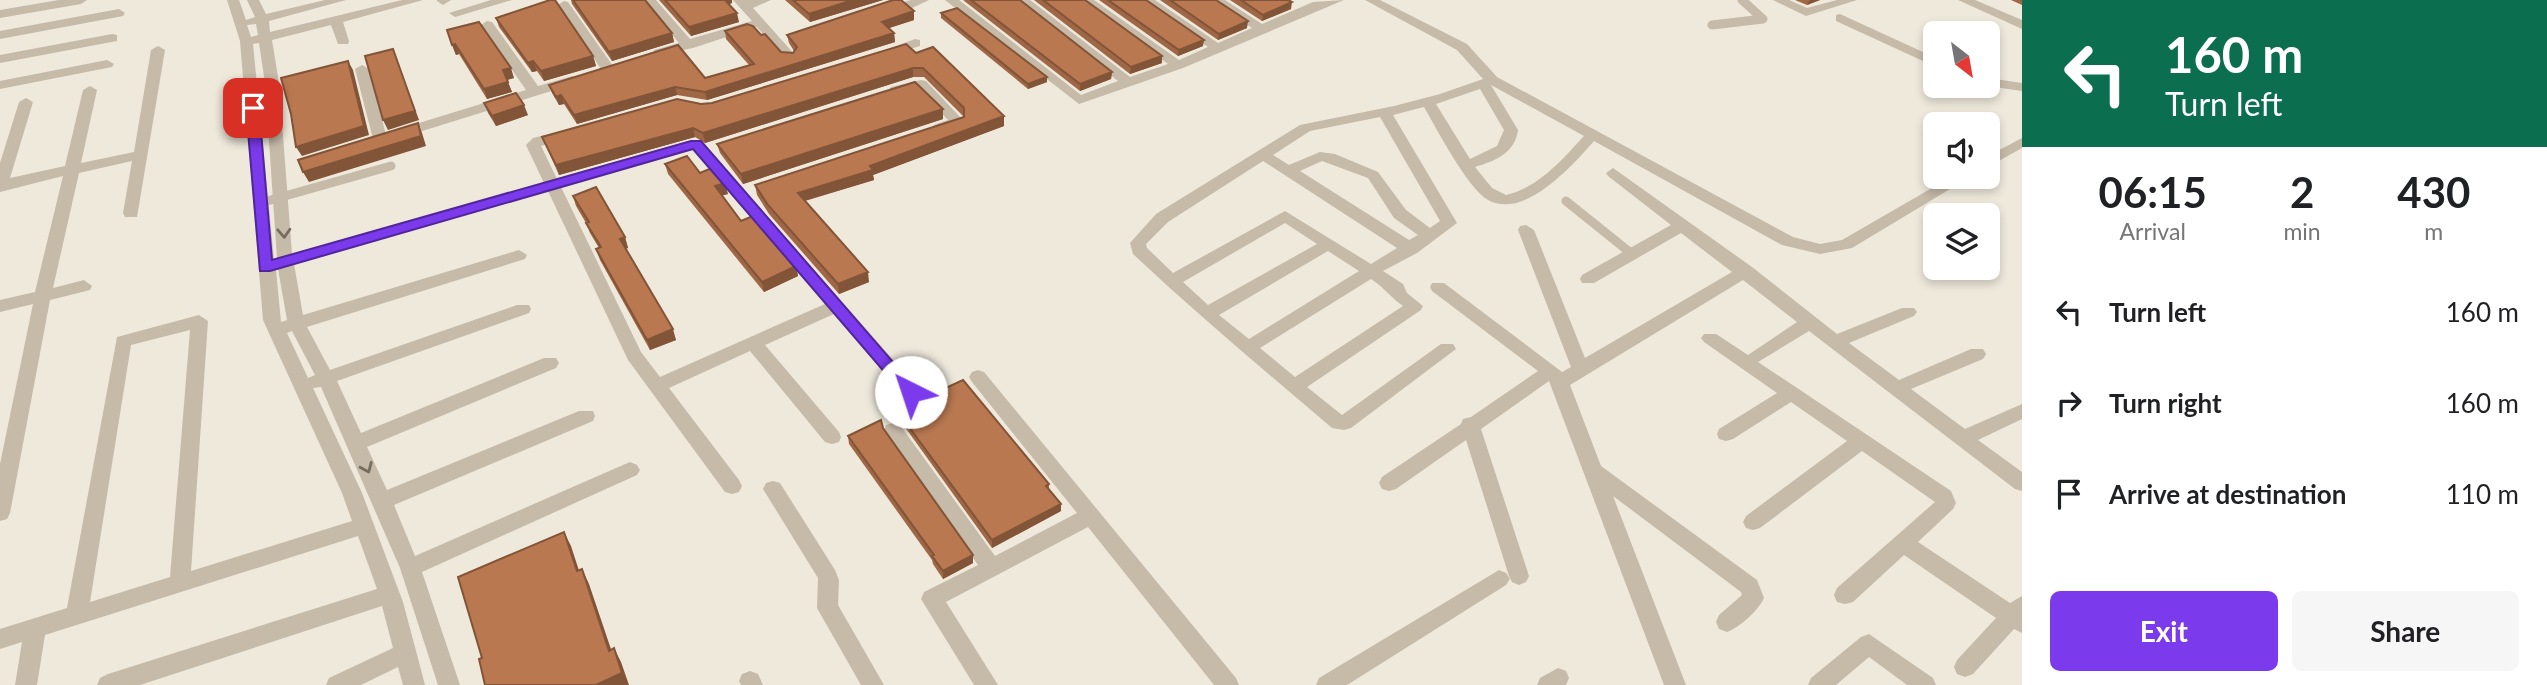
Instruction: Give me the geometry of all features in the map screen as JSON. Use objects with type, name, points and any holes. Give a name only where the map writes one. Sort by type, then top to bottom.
[{"type":"street","points":[[0,14],[6,0]]},
{"type":"street","points":[[0,14],[81,0]]},
{"type":"street","points":[[233,0],[246,41],[268,305],[275,330],[304,386],[364,526],[389,594],[414,685]]},
{"type":"street","points":[[253,0],[264,28],[287,168],[282,197],[285,262],[296,323],[327,378],[382,501],[410,568],[449,685]]},
{"type":"street","points":[[246,41],[264,28],[340,0]]},
{"type":"street","points":[[242,24],[264,28],[336,20],[417,0]]},
{"type":"street","points":[[456,13],[506,0]]},
{"type":"street","points":[[649,0],[688,44]]},
{"type":"street","points":[[742,3],[765,0]]},
{"type":"street","points":[[951,0],[1073,98],[1083,99],[1178,65],[1304,10],[1338,0]]},
{"type":"street","points":[[1022,0],[1129,83]]},
{"type":"street","points":[[1086,0],[1178,65]]},
{"type":"street","points":[[1147,0],[1216,47]]},
{"type":"street","points":[[1216,0],[1260,28]]},
{"type":"street","points":[[1288,0],[1304,10]]},
{"type":"street","points":[[1371,0],[1462,47],[1487,82],[1511,130],[1511,138],[1508,144],[1492,156],[1467,164]]},
{"type":"street","points":[[1779,0],[1806,12],[1850,0]]},
{"type":"street","points":[[1964,0],[2022,25]]},
{"type":"street","points":[[742,3],[760,22],[782,38],[789,56]]},
{"type":"street","points":[[362,69],[374,141],[602,71],[564,5]]},
{"type":"street","points":[[0,35],[119,13]]},
{"type":"street","points":[[1840,18],[1923,57]]},
{"type":"street","points":[[336,20],[343,41]]},
{"type":"street","points":[[648,57],[760,22]]},
{"type":"street","points":[[487,25],[534,92]]},
{"type":"street","points":[[0,59],[112,38]]},
{"type":"street","points":[[877,55],[915,43]]},
{"type":"street","points":[[131,213],[158,50]]},
{"type":"street","points":[[0,85],[107,64]]},
{"type":"street","points":[[1447,349],[1344,423],[1332,420],[1208,314],[1139,250],[1138,243],[1162,218],[1305,128],[1384,112],[1487,82],[1593,134],[1788,241],[1820,249],[1846,244],[1941,189]]},
{"type":"street","points":[[881,95],[921,84],[957,122],[930,131]]},
{"type":"street","points":[[2000,84],[2022,87]]},
{"type":"street","points":[[0,513],[43,295],[90,90]]},
{"type":"street","points":[[1427,100],[1484,190],[1493,197],[1511,200],[1567,163],[1593,134]]},
{"type":"street","points":[[26,103],[0,185],[139,155]]},
{"type":"street","points":[[1247,348],[1447,226],[1449,220],[1384,112]]},
{"type":"street","points":[[576,130],[534,143],[634,355],[732,486]]},
{"type":"street","points":[[2000,155],[2022,142]]},
{"type":"street","points":[[265,267],[695,144],[709,149],[746,191],[836,306],[911,392]]},
{"type":"street","points":[[1262,154],[1411,249]]},
{"type":"street","points":[[1289,171],[1320,156],[1367,171],[1379,180],[1400,214],[1431,236]]},
{"type":"street","points":[[258,176],[287,168]]},
{"type":"street","points":[[1613,173],[2022,483]]},
{"type":"street","points":[[1172,281],[1285,216],[1397,288],[1400,296],[1415,306],[1293,387]]},
{"type":"street","points":[[1588,279],[1683,225]]},
{"type":"street","points":[[1526,230],[1581,370]]},
{"type":"street","points":[[1208,314],[1328,244]]},
{"type":"street","points":[[275,330],[519,255]]},
{"type":"street","points":[[1389,483],[1470,424],[1555,377],[1581,370],[1745,271]]},
{"type":"street","points":[[0,306],[84,286]]},
{"type":"street","points":[[1438,287],[1555,377],[1594,470],[1675,685]]},
{"type":"street","points":[[658,385],[836,306]]},
{"type":"street","points":[[304,386],[523,309]]},
{"type":"street","points":[[1836,341],[1908,312]]},
{"type":"street","points":[[77,615],[123,341],[199,321],[180,582]]},
{"type":"street","points":[[1756,356],[1811,321]]},
{"type":"street","points":[[1710,338],[1944,497],[1946,503],[1942,508],[1845,595]]},
{"type":"street","points":[[753,343],[832,437]]},
{"type":"street","points":[[1898,388],[1977,354]]},
{"type":"street","points":[[357,443],[550,363]]},
{"type":"street","points":[[978,377],[1228,685]]},
{"type":"street","points":[[1726,434],[1791,393]]},
{"type":"street","points":[[1964,438],[2022,411]]},
{"type":"street","points":[[382,501],[586,416]]},
{"type":"street","points":[[1327,685],[1509,578],[1470,424]]},
{"type":"street","points":[[893,430],[992,566]]},
{"type":"street","points":[[1753,522],[1861,440]]},
{"type":"street","points":[[410,568],[630,470]]},
{"type":"street","points":[[1594,470],[1750,587],[1753,598],[1727,622]]},
{"type":"street","points":[[773,489],[828,576],[828,608],[873,685]]},
{"type":"street","points":[[987,685],[932,599],[1090,516]]},
{"type":"street","points":[[0,639],[364,526]]},
{"type":"street","points":[[1903,543],[2019,614],[1965,667]]},
{"type":"street","points":[[108,685],[389,594]]},
{"type":"street","points":[[26,685],[35,628]]},
{"type":"street","points":[[1819,685],[1869,644],[1926,685]]},
{"type":"street","points":[[337,685],[407,653]]},
{"type":"lane","points":[[1712,25],[1763,19],[1742,0]]},
{"type":"lane","points":[[260,203],[391,166]]},
{"type":"lane","points":[[1566,201],[1632,254]]},
{"type":"building","points":[[555,0],[593,56],[541,71],[533,61],[528,63],[496,18]]},
{"type":"building","points":[[573,0],[645,0],[672,33],[609,52]]},
{"type":"building","points":[[665,0],[725,0],[737,13],[689,27]]},
{"type":"building","points":[[793,0],[853,0],[809,14]]},
{"type":"building","points":[[893,0],[901,0],[914,11],[882,22],[894,33],[705,92],[675,87],[574,115],[561,95],[556,97],[549,85],[678,45],[705,78],[754,64],[725,31],[747,24],[753,26],[761,35],[765,34],[781,52],[793,53],[797,47],[787,35]]},
{"type":"building","points":[[971,0],[1020,0],[1112,72],[1080,84]]},
{"type":"building","points":[[1043,0],[1085,0],[1162,56],[1131,67]]},
{"type":"building","points":[[1108,0],[1146,0],[1204,40],[1179,50]]},
{"type":"building","points":[[1170,0],[1216,0],[1248,21],[1219,34]]},
{"type":"building","points":[[1241,0],[1288,0],[1292,2],[1263,15]]},
{"type":"building","points":[[957,8],[1047,77],[1028,84],[941,13]]},
{"type":"building","points":[[479,22],[511,68],[503,70],[508,82],[484,89],[455,44],[452,45],[447,30]]},
{"type":"building","points":[[906,44],[916,53],[933,47],[1004,116],[870,166],[873,170],[798,193],[868,272],[838,284],[768,205],[755,185],[964,117],[964,108],[923,68],[913,68],[703,133],[693,128],[556,165],[542,137],[677,99],[701,104],[712,103]]},
{"type":"building","points":[[393,49],[415,111],[383,120],[365,56]]},
{"type":"building","points":[[348,61],[364,126],[296,147],[291,114],[281,78]]},
{"type":"building","points":[[915,82],[943,109],[741,174],[717,144]]},
{"type":"building","points":[[516,93],[524,105],[492,116],[484,103]]},
{"type":"building","points":[[418,123],[421,136],[303,172],[298,160]]},
{"type":"building","points":[[687,156],[700,173],[712,168],[725,183],[715,186],[741,221],[753,216],[796,266],[762,282],[665,164]]},
{"type":"building","points":[[596,187],[625,237],[620,239],[673,329],[647,340],[596,249],[601,247],[573,196]]},
{"type":"building","points":[[963,380],[1049,484],[1046,486],[1061,504],[992,540],[901,416],[895,414],[898,410]]},
{"type":"building","points":[[881,420],[883,428],[973,555],[943,571],[848,436]]},
{"type":"building","points":[[564,532],[577,571],[582,569],[609,651],[614,648],[622,673],[596,685],[485,685],[479,659],[482,658],[458,577]]},
{"type":"route","points":[[253,108],[265,267],[696,144],[911,392]]}]
